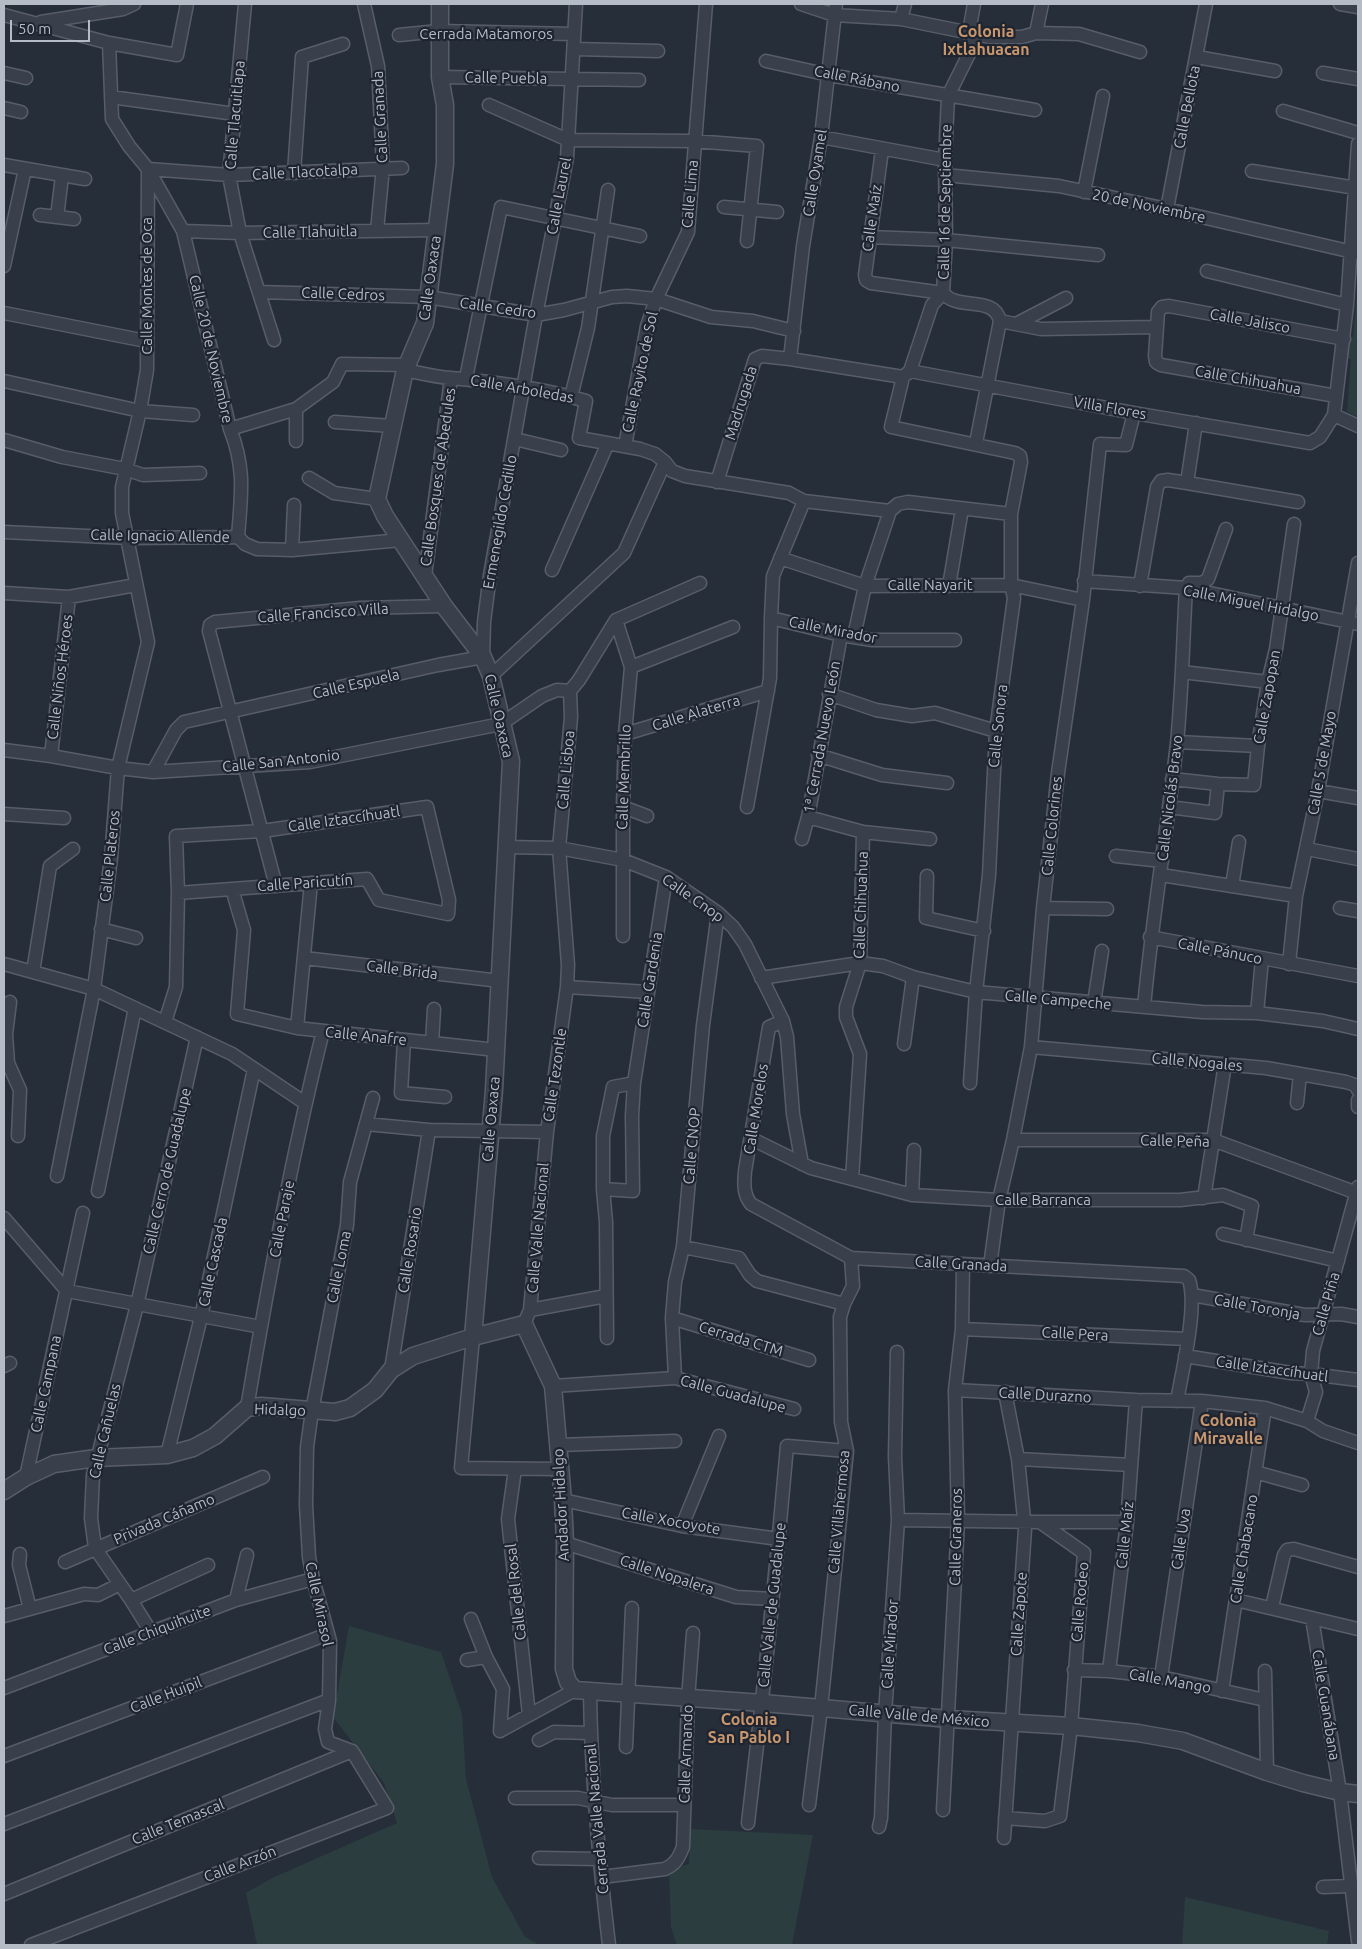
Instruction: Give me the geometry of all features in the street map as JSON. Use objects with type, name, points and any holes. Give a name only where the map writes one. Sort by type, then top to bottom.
[{"type":"street","points":[[36,23],[123,9],[134,4]]},
{"type":"street","points":[[4,16],[110,43],[177,55],[187,4]]},
{"type":"street","name":"Calle Tlacuitlapa","points":[[245,4],[229,175],[240,233],[274,340]]},
{"type":"street","name":"Calle Granada","points":[[364,4],[378,66],[383,167],[377,231]]},
{"type":"street","name":"Calle Oaxaca","points":[[440,4],[440,77],[445,105],[445,164],[424,323],[406,367],[377,499],[385,516],[444,606],[483,657],[491,676],[511,761],[491,1131],[461,1468],[515,1469]]},
{"type":"street","name":"Calle Laurel","points":[[523,387],[567,158],[576,4]]},
{"type":"street","name":"Calle Lima","points":[[656,299],[688,232],[706,4]]},
{"type":"street","points":[[801,4],[901,19],[990,38],[1022,37],[1036,33],[1079,34],[1140,52]]},
{"type":"street","points":[[901,19],[905,4]]},
{"type":"street","points":[[969,32],[974,4]]},
{"type":"street","points":[[1036,33],[1042,4]]},
{"type":"street","name":"Calle Bellota","points":[[1167,209],[1206,4]]},
{"type":"street","points":[[1340,4],[1358,7]]},
{"type":"street","name":"Calle Oyamel","points":[[794,331],[803,246],[829,75],[835,9]]},
{"type":"street","name":"Cerrada Matamoros","points":[[399,35],[440,31],[574,34]]},
{"type":"street","name":"Calle 16 de Septiembre","points":[[969,32],[972,48],[948,96],[945,160],[946,240],[943,293],[932,304],[891,426],[976,443]]},
{"type":"street","points":[[110,43],[112,119],[129,146],[148,169]]},
{"type":"street","points":[[294,174],[302,57],[342,44]]},
{"type":"street","points":[[574,49],[658,51]]},
{"type":"street","points":[[1197,57],[1274,71]]},
{"type":"street","name":"Calle Rábano","points":[[766,61],[829,75],[1035,110]]},
{"type":"street","points":[[4,73],[26,78]]},
{"type":"street","points":[[1323,73],[1358,79]]},
{"type":"street","name":"Calle Puebla","points":[[440,77],[639,80]]},
{"type":"street","points":[[1084,192],[1103,96]]},
{"type":"street","points":[[111,98],[234,114]]},
{"type":"street","points":[[489,105],[568,140],[694,141]]},
{"type":"street","points":[[4,108],[21,112]]},
{"type":"street","points":[[1283,111],[1358,133]]},
{"type":"street","points":[[821,137],[882,150],[945,160]]},
{"type":"street","name":"Calle Lima","points":[[694,141],[757,146],[747,241]]},
{"type":"street","points":[[1358,144],[1354,252],[1334,414],[1358,426]]},
{"type":"street","name":"Calle Maíz","points":[[882,150],[869,237],[866,280],[871,283],[943,293]]},
{"type":"street","points":[[4,164],[84,179]]},
{"type":"street","name":"Calle Tlacotalpa","points":[[148,169],[229,175],[294,174],[383,167],[402,168]]},
{"type":"street","points":[[4,266],[8,228],[25,169]]},
{"type":"street","name":"Calle 20 de Noviembre","points":[[148,169],[183,231],[230,429],[238,450],[242,473],[238,537]]},
{"type":"street","name":"Calle Montes de Oca","points":[[128,538],[122,513],[122,487],[140,411],[147,370],[148,169]]},
{"type":"street","points":[[1252,171],[1356,188]]},
{"type":"street","name":"20 de Noviembre","points":[[945,174],[1059,186],[1354,252]]},
{"type":"street","points":[[56,217],[62,176]]},
{"type":"street","points":[[571,397],[588,328],[608,190]]},
{"type":"street","points":[[466,378],[501,207],[640,236]]},
{"type":"street","points":[[724,207],[777,212]]},
{"type":"street","points":[[40,215],[74,219]]},
{"type":"street","name":"Calle Tlahuitla","points":[[183,231],[240,233],[436,230]]},
{"type":"street","points":[[869,237],[946,240],[1098,255]]},
{"type":"street","points":[[1207,272],[1347,305]]},
{"type":"street","name":"Calle Cedros","points":[[259,292],[428,297]]},
{"type":"street","points":[[943,293],[952,300],[989,306],[995,309],[1000,321],[976,443]]},
{"type":"street","name":"Calle Cedro","points":[[428,297],[536,315],[564,310],[612,297],[627,296],[656,299]]},
{"type":"street","points":[[1016,324],[1066,298]]},
{"type":"street","points":[[656,299],[711,317],[753,321],[794,331],[790,359],[907,374]]},
{"type":"street","name":"Calle Rayito de Sol","points":[[625,446],[647,326],[656,299]]},
{"type":"street","name":"Calle Jalisco","points":[[1156,327],[1158,312],[1162,307],[1169,306],[1344,339]]},
{"type":"street","points":[[4,313],[146,341]]},
{"type":"street","points":[[1000,321],[1041,329],[1156,327]]},
{"type":"street","name":"Calle Chihuahua","points":[[1156,327],[1155,356],[1156,362],[1160,365],[1336,396]]},
{"type":"street","name":"Madrugada","points":[[717,482],[755,359],[762,356],[790,359]]},
{"type":"street","name":"Calle Arboledas","points":[[296,408],[333,382],[342,364],[406,367],[451,378],[466,378],[523,387],[586,402],[579,438],[625,446],[654,454],[665,462],[672,471],[685,476],[789,493],[804,501],[890,511]]},
{"type":"street","name":"Villa Flores","points":[[907,374],[988,386],[1310,443],[1320,437],[1334,414]]},
{"type":"street","name":"Calle Bosques de Abedules","points":[[425,576],[451,378]]},
{"type":"street","points":[[4,381],[140,411],[193,415]]},
{"type":"street","name":"Ermenegildo Cedillo","points":[[483,657],[484,622],[490,574],[523,387]]},
{"type":"street","points":[[230,429],[296,408],[296,441]]},
{"type":"street","name":"Calle Colorines","points":[[990,1266],[999,1200],[1031,1047],[1042,908],[1058,773],[1083,600],[1100,444],[1126,445],[1134,413]]},
{"type":"street","points":[[336,422],[392,426]]},
{"type":"street","points":[[1187,483],[1196,423]]},
{"type":"street","points":[[514,439],[561,450]]},
{"type":"street","points":[[4,440],[62,457],[125,469],[143,475],[200,473]]},
{"type":"street","points":[[552,570],[608,443]]},
{"type":"street","name":"Calle Sonora","points":[[970,1083],[976,992],[989,875],[996,731],[1014,598],[1011,585],[1011,514],[1021,462],[1020,456],[1015,453],[976,443]]},
{"type":"street","points":[[491,676],[624,553],[665,462]]},
{"type":"street","points":[[309,478],[334,493],[377,499]]},
{"type":"street","points":[[1140,586],[1157,487],[1160,481],[1168,480],[1298,502]]},
{"type":"street","points":[[747,807],[770,678],[770,618],[773,576],[804,501]]},
{"type":"street","points":[[854,636],[865,586],[890,511],[898,504],[908,502],[1011,514]]},
{"type":"street","points":[[292,550],[294,505]]},
{"type":"street","points":[[949,586],[962,509]]},
{"type":"street","points":[[1281,609],[1294,524]]},
{"type":"street","points":[[1186,588],[1189,583],[1202,582],[1208,579],[1226,529]]},
{"type":"street","name":"Calle Ignacio Allende","points":[[4,532],[128,538],[238,537],[245,544],[256,549],[292,550],[401,540]]},
{"type":"street","name":"Calle Plateros","points":[[57,1176],[94,989],[111,858],[118,768],[148,642],[128,538]]},
{"type":"street","name":"Calle Nayarit","points":[[780,558],[865,586],[1011,585],[1083,600]]},
{"type":"street","name":"Calle 5 de Mayo","points":[[1289,964],[1296,896],[1352,623],[1358,563]]},
{"type":"street","name":"Calle Miguel Hidalgo","points":[[1084,581],[1186,588],[1352,623]]},
{"type":"street","points":[[501,724],[542,696],[557,690],[570,691],[579,680],[616,620],[700,583]]},
{"type":"street","points":[[4,593],[69,597],[136,585]]},
{"type":"street","name":"Calle Nicolás Bravo","points":[[1144,1007],[1150,937],[1161,875],[1177,742],[1186,588]]},
{"type":"street","name":"Calle Niños Héroes","points":[[51,756],[69,597]]},
{"type":"street","name":"Calle Francisco Villa","points":[[230,712],[209,631],[210,625],[215,622],[360,608],[444,606]]},
{"type":"street","name":"Calle Zapopan","points":[[1218,784],[1254,785],[1258,746],[1268,682],[1276,650],[1281,609]]},
{"type":"street","name":"Calle Mirador","points":[[770,618],[841,635],[872,640],[955,640]]},
{"type":"street","name":"Calle Membrillo","points":[[616,620],[631,667],[624,734],[622,807],[623,936]]},
{"type":"street","points":[[631,667],[733,627]]},
{"type":"street","name":"1ª Cerrada Nuevo León","points":[[802,840],[808,817],[841,635]]},
{"type":"street","name":"Calle Espuela","points":[[153,772],[176,730],[184,722],[438,665],[483,657]]},
{"type":"street","points":[[1182,672],[1268,682]]},
{"type":"street","name":"Calle Lisboa","points":[[559,848],[571,717],[570,691]]},
{"type":"street","name":"Calle Alaterra","points":[[624,734],[768,691]]},
{"type":"street","points":[[829,694],[876,710],[912,716],[935,713],[996,731]]},
{"type":"street","points":[[230,712],[276,886]]},
{"type":"street","name":"Calle San Antonio","points":[[4,750],[153,772],[310,762],[501,724]]},
{"type":"street","points":[[1177,742],[1258,746]]},
{"type":"street","points":[[818,755],[882,775],[948,783]]},
{"type":"street","points":[[1169,807],[1215,813],[1218,784],[1172,780]]},
{"type":"street","points":[[1318,791],[1358,798]]},
{"type":"street","name":"Calle Iztaccíhuatl","points":[[178,893],[176,836],[262,831],[426,807],[450,900],[448,914]]},
{"type":"street","points":[[622,807],[647,816]]},
{"type":"street","points":[[4,814],[64,818]]},
{"type":"street","name":"Calle Chihuahua","points":[[808,817],[863,832],[860,963],[846,1007],[846,1017],[860,1054],[852,1179]]},
{"type":"street","points":[[863,832],[930,839]]},
{"type":"street","points":[[1232,886],[1239,842]]},
{"type":"street","name":"Calle Cnop","points":[[506,847],[559,848],[623,860],[666,877],[718,913],[733,927],[745,944],[761,978]]},
{"type":"street","name":"Calle Tezontle","points":[[366,1124],[428,1130],[547,1132],[567,987],[568,965],[559,848]]},
{"type":"street","points":[[33,972],[50,866],[73,849]]},
{"type":"street","points":[[1307,849],[1358,859]]},
{"type":"street","points":[[1116,856],[1162,861]]},
{"type":"street","points":[[1161,875],[1296,896]]},
{"type":"street","points":[[928,876],[926,918],[984,931]]},
{"type":"street","name":"Calle Gardenia","points":[[603,1188],[633,1191],[632,1116],[634,1082],[666,877]]},
{"type":"street","name":"Calle Paricutín","points":[[178,893],[367,878],[379,900],[448,914]]},
{"type":"street","points":[[297,1028],[310,884]]},
{"type":"street","name":"Calle Anafre","points":[[232,889],[244,930],[237,1014],[297,1028],[496,1050]]},
{"type":"street","points":[[165,1022],[176,987],[178,893]]},
{"type":"street","points":[[1042,908],[1107,909]]},
{"type":"street","points":[[1340,908],[1358,911]]},
{"type":"street","name":"Calle CNOP","points":[[676,1378],[672,1318],[675,1282],[683,1247],[703,1026],[718,913]]},
{"type":"street","points":[[102,929],[136,938]]},
{"type":"street","name":"Calle Pánuco","points":[[1150,937],[1358,976]]},
{"type":"street","points":[[1094,1003],[1102,951]]},
{"type":"street","name":"Calle Brida","points":[[304,958],[500,982]]},
{"type":"street","points":[[1257,1013],[1262,958]]},
{"type":"street","name":"Calle Campeche","points":[[761,978],[860,963],[883,966],[913,977],[976,992],[1202,1012],[1257,1013],[1323,1021],[1358,1029]]},
{"type":"street","points":[[4,964],[94,989],[232,1054],[305,1103]]},
{"type":"street","points":[[904,1044],[913,977]]},
{"type":"street","points":[[761,978],[783,1021],[788,1037],[793,1114],[802,1164]]},
{"type":"street","points":[[567,987],[648,992]]},
{"type":"street","points":[[10,1002],[5,1034],[8,1063],[20,1090],[18,1136]]},
{"type":"street","points":[[98,1191],[135,1008]]},
{"type":"street","points":[[432,1043],[434,1008]]},
{"type":"street","name":"Calle Morelos","points":[[751,1204],[746,1198],[744,1186],[769,1027],[783,1021]]},
{"type":"street","name":"Calle Paraje","points":[[247,1408],[260,1327],[305,1103],[323,1031]]},
{"type":"street","name":"Calle Cerro de Guadalupe","points":[[137,1305],[197,1038]]},
{"type":"street","points":[[404,1040],[401,1093],[445,1097]]},
{"type":"street","name":"Calle Nogales","points":[[1031,1047],[1225,1064],[1346,1082],[1355,1085],[1358,1090]]},
{"type":"street","points":[[1204,1198],[1225,1064]]},
{"type":"street","name":"Calle Cascada","points":[[167,1455],[201,1317],[254,1069]]},
{"type":"street","points":[[1297,1103],[1300,1074]]},
{"type":"street","points":[[607,1338],[603,1136],[613,1087],[634,1082]]},
{"type":"street","name":"Calle Loma","points":[[312,1411],[347,1225],[350,1182],[373,1098]]},
{"type":"street","points":[[1358,1100],[1358,1107]]},
{"type":"street","name":"Calle Rosario","points":[[391,1370],[428,1130]]},
{"type":"street","name":"Calle Valle Nacional","points":[[527,1317],[547,1132]]},
{"type":"street","name":"Calle Barranca","points":[[752,1139],[811,1168],[912,1195],[999,1200],[1180,1200],[1223,1195],[1252,1206],[1246,1240]]},
{"type":"street","name":"Calle Peña","points":[[1013,1140],[1213,1140],[1358,1190]]},
{"type":"street","points":[[912,1195],[914,1150]]},
{"type":"street","name":"Calle Piña","points":[[1307,1421],[1316,1392],[1311,1374],[1314,1351],[1322,1316],[1358,1190]]},
{"type":"street","name":"Calle Granada","points":[[751,1204],[851,1258],[1184,1276],[1189,1280],[1192,1295]]},
{"type":"street","name":"Calle Campana","points":[[26,1477],[83,1212]]},
{"type":"street","points":[[4,1218],[67,1292],[260,1327]]},
{"type":"street","points":[[1223,1234],[1338,1262]]},
{"type":"street","points":[[683,1247],[739,1258],[750,1275],[758,1281],[844,1304]]},
{"type":"street","name":"Calle Villahermosa","points":[[809,1805],[821,1708],[846,1451],[841,1422],[840,1317],[853,1286],[851,1258]]},
{"type":"street","name":"Calle Graneros","points":[[943,1810],[958,1521],[955,1390],[962,1329],[963,1265]]},
{"type":"street","points":[[1177,1401],[1188,1339],[1192,1295]]},
{"type":"street","name":"Calle Toronja","points":[[1192,1295],[1305,1316],[1341,1314],[1358,1317]]},
{"type":"street","points":[[527,1317],[606,1296]]},
{"type":"street","name":"Calle Cañuelas","points":[[137,1305],[96,1458],[93,1475],[91,1518],[95,1548],[132,1600],[151,1632]]},
{"type":"street","name":"Hidalgo","points":[[4,1491],[26,1477],[54,1464],[96,1458],[167,1455],[193,1448],[215,1436],[247,1408],[269,1406],[335,1412],[350,1408],[375,1390],[391,1370],[413,1356],[527,1317]]},
{"type":"street","name":"Andador Hidalgo","points":[[527,1317],[553,1386],[565,1543],[564,1670],[568,1682],[582,1691]]},
{"type":"street","name":"Cerrada CTM","points":[[672,1318],[809,1360]]},
{"type":"street","name":"Calle Pera","points":[[962,1329],[1188,1339]]},
{"type":"street","name":"Calle Mirador","points":[[879,1827],[898,1520],[895,1457],[897,1352]]},
{"type":"street","name":"Calle Iztaccíhuatl","points":[[1185,1356],[1291,1373],[1358,1380]]},
{"type":"street","name":"Calle Guadalupe","points":[[553,1386],[676,1378],[794,1410]]},
{"type":"street","name":"Calle Durazno","points":[[955,1390],[1136,1400],[1202,1401],[1266,1408],[1307,1421],[1323,1431],[1358,1443]]},
{"type":"street","name":"Calle Zapote","points":[[1004,1838],[1024,1521],[1018,1459],[1005,1392]]},
{"type":"street","name":"Calle Maíz","points":[[1109,1670],[1127,1522],[1136,1400]]},
{"type":"street","name":"Calle Uva","points":[[1161,1677],[1202,1401]]},
{"type":"street","name":"Calle Chabacano","points":[[1222,1691],[1266,1408]]},
{"type":"street","name":"Calle Mirasol","points":[[312,1411],[307,1447],[306,1505],[309,1557],[330,1641],[329,1700],[325,1729],[328,1742],[352,1750]]},
{"type":"street","points":[[682,1526],[719,1436]]},
{"type":"street","points":[[558,1445],[675,1441]]},
{"type":"street","name":"Calle Valle de Guadalupe","points":[[748,1823],[763,1703],[787,1446],[846,1451]]},
{"type":"street","points":[[1018,1459],[1131,1466]]},
{"type":"street","points":[[515,1469],[560,1469]]},
{"type":"street","name":"Calle del Rosal","points":[[515,1469],[508,1519],[529,1715]]},
{"type":"street","points":[[1255,1472],[1302,1485]]},
{"type":"street","name":"Privada Cáñamo","points":[[65,1562],[263,1477]]},
{"type":"street","name":"Calle Xocoyote","points":[[563,1500],[682,1526],[779,1539]]},
{"type":"street","points":[[898,1520],[1127,1522]]},
{"type":"street","name":"Calle Rodeo","points":[[1005,1818],[1045,1821],[1060,1816],[1071,1726],[1084,1553],[1040,1522]]},
{"type":"street","name":"Calle Nopalera","points":[[565,1543],[736,1597],[772,1599]]},
{"type":"street","points":[[1272,1608],[1284,1555],[1287,1550],[1294,1549],[1358,1567]]},
{"type":"street","points":[[20,1554],[19,1565],[30,1609]]},
{"type":"street","points":[[236,1600],[247,1555]]},
{"type":"street","points":[[132,1600],[208,1565]]},
{"type":"street","name":"Calle Chiquihuite","points":[[4,1688],[236,1600],[313,1579]]},
{"type":"street","points":[[4,1616],[84,1594],[98,1594],[120,1584]]},
{"type":"street","points":[[1236,1600],[1358,1629]]},
{"type":"street","points":[[626,1747],[632,1608]]},
{"type":"street","name":"Calle Guanábana","points":[[1312,1618],[1340,1792],[1358,1941]]},
{"type":"street","points":[[471,1620],[486,1657],[503,1689],[500,1731],[529,1715],[582,1691]]},
{"type":"street","name":"Calle Armando","points":[[602,1877],[666,1869],[673,1866],[678,1858],[682,1847],[688,1699],[693,1633]]},
{"type":"street","name":"Calle Huipil","points":[[4,1756],[328,1634]]},
{"type":"street","points":[[467,1660],[486,1657]]},
{"type":"street","name":"Calle Mango","points":[[1074,1670],[1109,1670],[1161,1677],[1265,1700]]},
{"type":"street","points":[[1265,1671],[1267,1772]]},
{"type":"street","name":"Calle Valle de México","points":[[582,1691],[763,1703],[949,1719],[1071,1726],[1138,1733],[1183,1741],[1267,1772],[1340,1792],[1358,1794]]},
{"type":"street","name":"Cerrada Valle Nacional","points":[[582,1691],[590,1733],[599,1859],[609,1945]]},
{"type":"street","points":[[4,1824],[329,1700]]},
{"type":"street","points":[[539,1740],[554,1732],[590,1733]]},
{"type":"street","name":"Calle Temascal","points":[[4,1894],[352,1750]]},
{"type":"street","name":"Calle Arzón","points":[[31,1945],[387,1808],[352,1750]]},
{"type":"street","points":[[515,1798],[578,1798],[612,1805],[684,1805]]},
{"type":"street","points":[[539,1858],[599,1859]]},
{"type":"street","points":[[1323,1886],[1350,1886]]},
{"type":"shaded area","points":[[1358,280],[1358,417],[1347,412],[1351,359],[1342,359],[1345,335],[1353,337]]},
{"type":"shaded area","points":[[349,1626],[441,1652],[462,1714],[466,1779],[492,1877],[525,1937],[540,1945],[257,1945],[246,1893],[272,1878],[397,1823],[384,1783],[333,1717]]},
{"type":"shaded area","points":[[690,1829],[813,1835],[792,1945],[677,1945],[671,1927],[669,1870],[689,1864]]},
{"type":"shaded area","points":[[1185,1897],[1329,1931],[1327,1945],[1182,1945]]},
{"type":"district","name":"Colonia Ixtlahuacan","points":[[986,41]]},
{"type":"district","name":"Colonia Miravalle","points":[[1228,1430]]},
{"type":"district","name":"Colonia San Pablo I","points":[[749,1729]]}]
